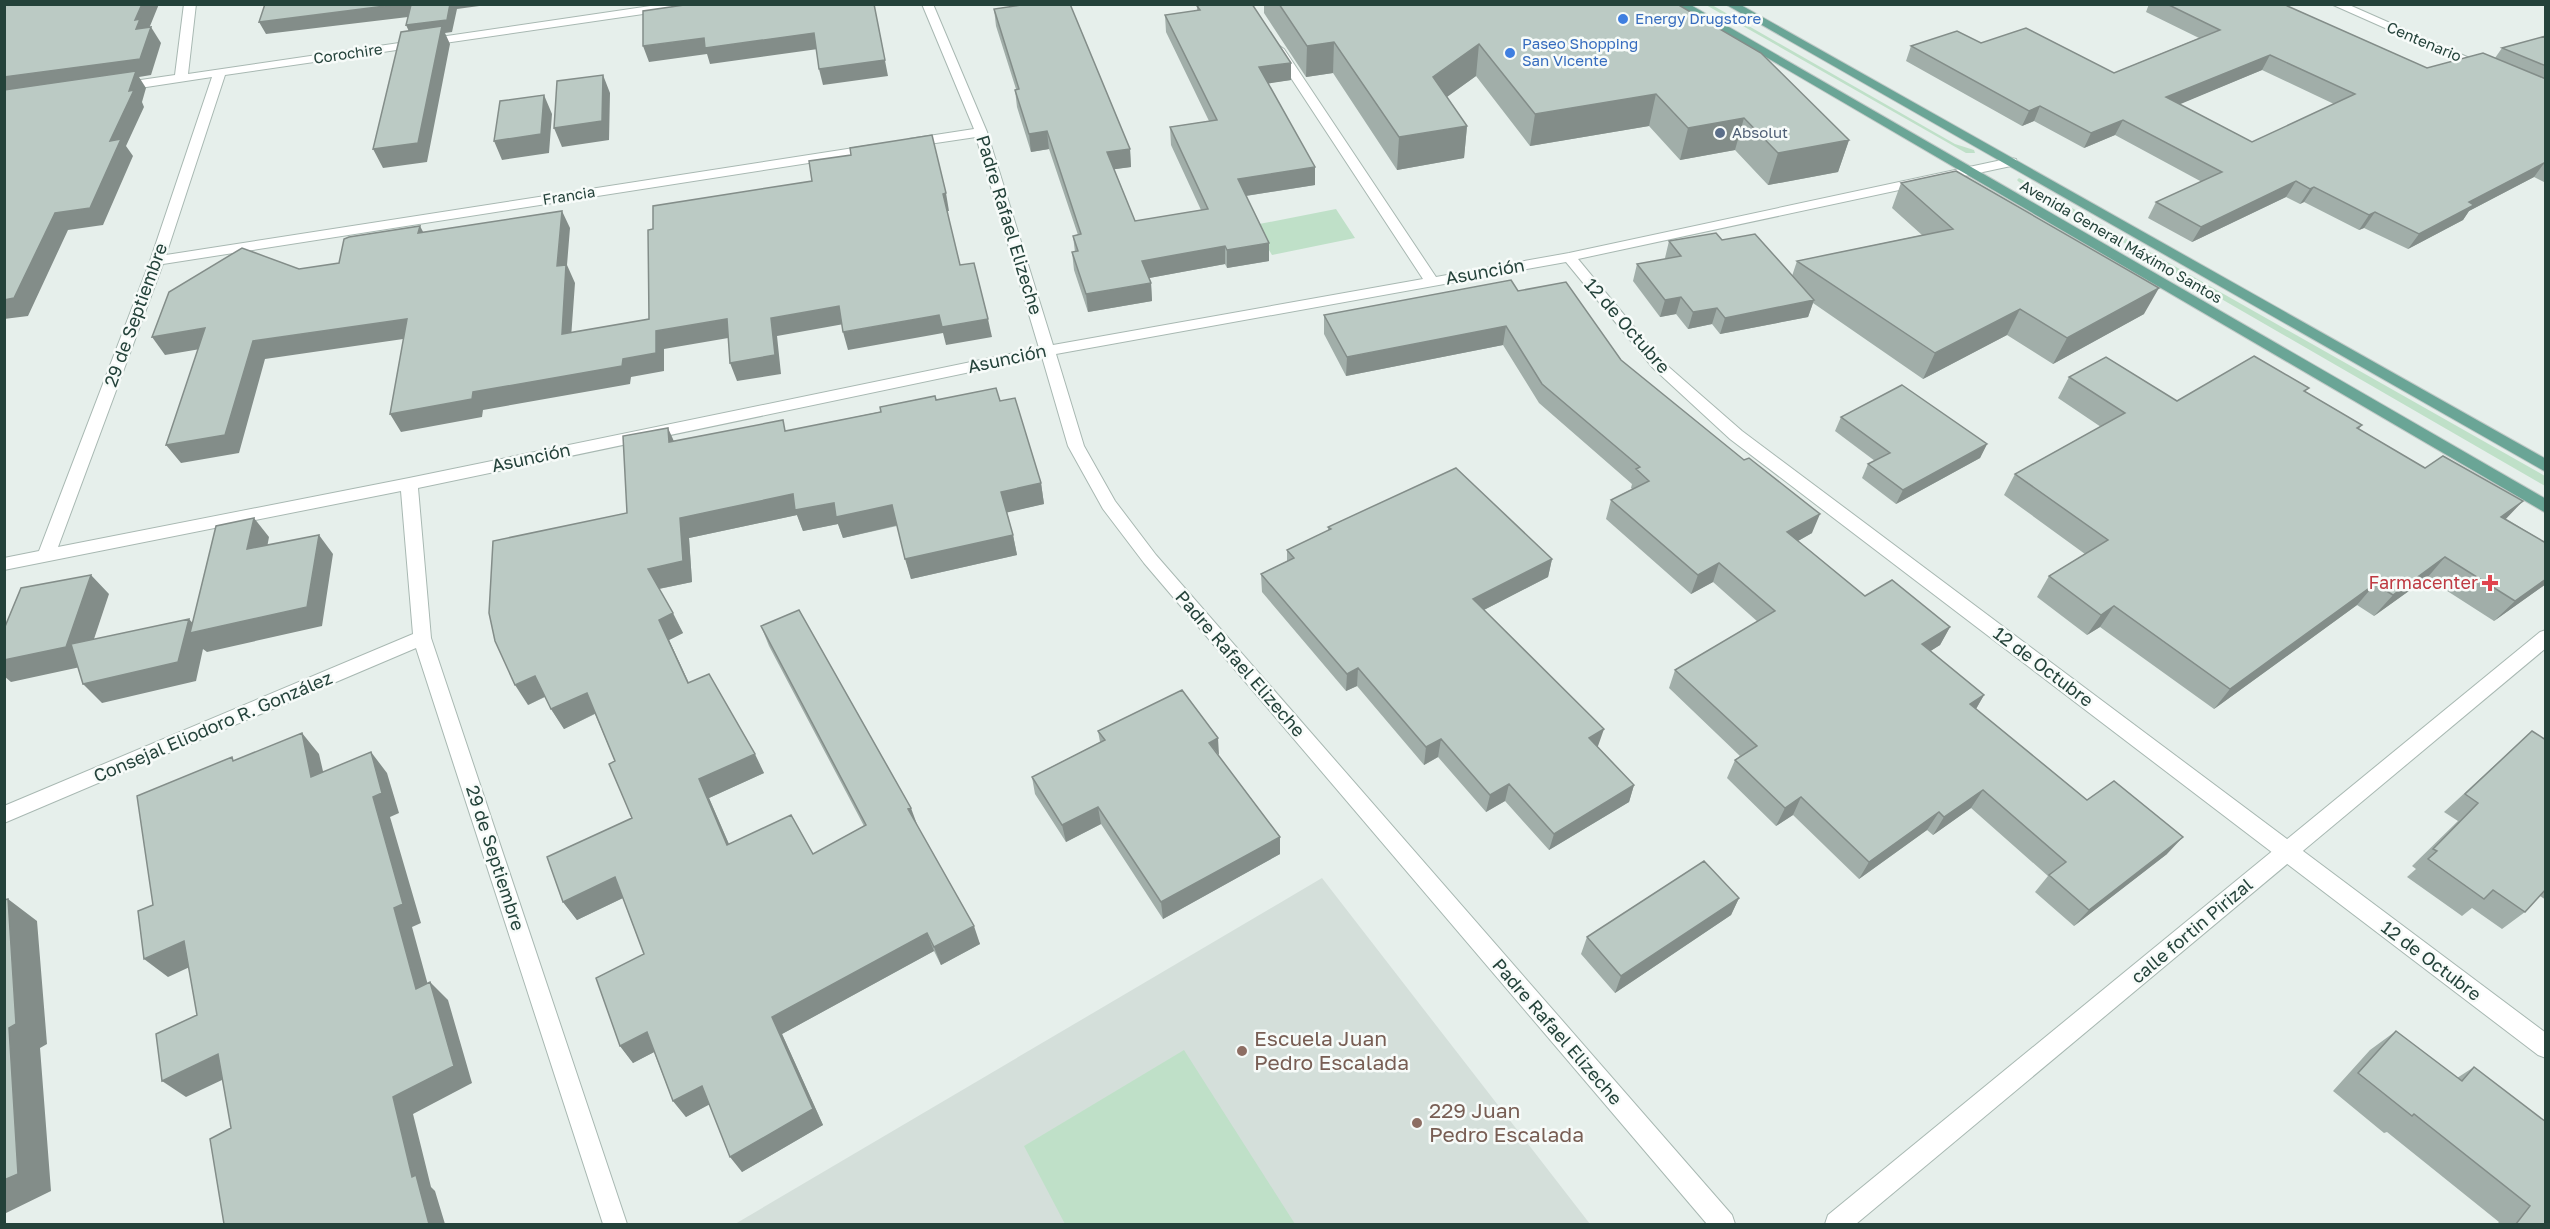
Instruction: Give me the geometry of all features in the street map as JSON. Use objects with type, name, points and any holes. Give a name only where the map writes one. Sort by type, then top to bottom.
[{"type":"main road","name":"Avenida General Máximo Santos","points":[[1680,4],[2546,507]]},
{"type":"main road","name":"Avenida General Máximo Santos","points":[[1730,4],[2546,467]]},
{"type":"street","points":[[181,78],[190,4]]},
{"type":"street","points":[[586,19],[589,4]]},
{"type":"street","name":"Corochire","points":[[111,88],[691,4]]},
{"type":"street","name":"Padre Rafael Elizeche","points":[[927,4],[981,132],[1076,446],[1108,505],[1150,559],[1723,1224]]},
{"type":"street","name":"Centenario","points":[[2336,4],[2501,74]]},
{"type":"street","points":[[1269,34],[1432,281]]},
{"type":"street","name":"29 de Septiembre","points":[[46,556],[157,261],[220,72]]},
{"type":"street","name":"Francia","points":[[157,261],[981,132]]},
{"type":"street","name":"Asunción","points":[[4,564],[409,484],[1048,351],[1569,257],[1965,170],[2011,162]]},
{"type":"street","name":"12 de Octubre","points":[[1569,257],[1658,365],[1736,435],[2546,1047]]},
{"type":"street","name":"29 de Septiembre","points":[[409,484],[422,638],[615,1224]]},
{"type":"street","name":"calle fortin Pirizal","points":[[1837,1224],[2546,637]]},
{"type":"street","name":"Consejal Eliodoro R. González","points":[[4,815],[422,638]]},
{"type":"shaded area","name":"Escuela Juan Pedro Escalada","points":[[1322,878],[1590,1224],[735,1224]]},
{"type":"green space","points":[[1706,5],[1712,5],[1955,144],[1974,150],[1975,153],[1966,153]]},
{"type":"green space","points":[[2019,178],[2545,476],[2545,486],[2019,182],[2017,180]]},
{"type":"green space","points":[[1336,209],[1355,238],[1272,255],[1254,225]]},
{"type":"green space","points":[[1184,1050],[1295,1224],[1065,1224],[1024,1146]]},
{"type":"building","points":[[4,4],[142,4],[135,20],[140,19],[136,29],[151,27],[140,59],[4,77]]},
{"type":"building","points":[[265,4],[401,4],[259,22]]},
{"type":"building","points":[[404,4],[450,4],[447,20],[406,25],[411,5],[403,6]]},
{"type":"building","points":[[691,4],[874,4],[885,60],[819,69],[814,33],[705,48],[704,38],[643,46],[643,11]]},
{"type":"building","points":[[1028,4],[1070,4],[1130,149],[1107,152],[1135,221],[1208,209],[1170,127],[1217,120],[1165,15],[1200,10],[1197,6],[1204,4],[1252,4],[1291,63],[1259,67],[1315,167],[1238,179],[1269,243],[1227,250],[1225,246],[1142,261],[1151,283],[1086,294],[1072,252],[1078,251],[1073,236],[1081,234],[1047,131],[1029,134],[1015,90],[1019,89],[994,9]]},
{"type":"building","name":"Paseo Shopping San Vicente","points":[[1279,4],[1677,4],[1761,53],[1849,140],[1778,153],[1744,118],[1688,128],[1656,94],[1535,114],[1479,44],[1433,77],[1467,126],[1399,137],[1334,42],[1307,46]]},
{"type":"building","points":[[2167,4],[2283,4],[2427,68],[2483,53],[2546,79],[2546,162],[2469,202],[2474,205],[2419,234],[2375,212],[2369,215],[2314,187],[2310,189],[2296,181],[2201,227],[2156,202],[2222,172],[2123,120],[2091,133],[2040,106],[2029,111],[1911,46],[1957,31],[1981,43],[2026,28],[2114,73],[2220,30]],"holes":[[[2270,55],[2355,94],[2252,142],[2166,97]]]},
{"type":"building","points":[[442,26],[418,143],[373,149],[401,32]]},
{"type":"building","points":[[2546,36],[2546,66],[2502,48]]},
{"type":"building","points":[[136,71],[129,91],[134,90],[110,141],[121,139],[90,208],[55,213],[14,298],[4,300],[4,90]]},
{"type":"building","points":[[603,75],[602,121],[554,128],[557,81]]},
{"type":"building","points":[[544,95],[541,134],[494,141],[500,101]]},
{"type":"building","points":[[932,135],[960,265],[974,263],[988,319],[942,327],[939,315],[843,332],[839,306],[771,318],[775,355],[730,363],[727,319],[656,331],[656,353],[623,359],[622,366],[473,392],[472,399],[390,414],[407,319],[253,341],[225,435],[166,445],[205,328],[152,337],[169,292],[242,248],[299,269],[339,263],[344,239],[349,237],[420,226],[418,233],[562,211],[557,266],[566,265],[562,334],[649,319],[648,230],[653,229],[653,206],[812,181],[809,161],[851,155],[850,148]]},
{"type":"building","points":[[1956,171],[2159,288],[2067,338],[2020,309],[1935,353],[1797,261],[1953,229],[1901,183]]},
{"type":"building","points":[[1716,233],[1722,240],[1755,234],[1814,300],[1725,318],[1717,308],[1693,312],[1681,297],[1665,300],[1637,264],[1681,256],[1669,241]]},
{"type":"building","points":[[1511,280],[1518,291],[1566,282],[1621,360],[1744,460],[1749,458],[1820,514],[1787,532],[1865,596],[1892,580],[1950,627],[1922,644],[1984,695],[1970,704],[2087,800],[2114,781],[2183,837],[2089,910],[2049,875],[2066,862],[1983,790],[1944,817],[1939,812],[1869,862],[1801,797],[1785,808],[1735,760],[1757,746],[1675,670],[1775,611],[1719,563],[1698,575],[1611,500],[1649,481],[1636,469],[1640,467],[1542,384],[1506,326],[1347,357],[1324,315]]},
{"type":"building","points":[[2254,356],[2309,388],[2304,391],[2362,425],[2357,428],[2425,468],[2443,456],[2523,501],[2501,517],[2546,543],[2546,579],[2515,601],[2445,557],[2393,595],[2375,584],[2230,689],[2114,606],[2101,615],[2049,576],[2108,540],[2015,474],[2125,413],[2069,377],[2106,357],[2177,401]]},
{"type":"building","points":[[1902,385],[1987,444],[1903,490],[1868,464],[1890,453],[1841,417]]},
{"type":"building","points":[[996,388],[1000,401],[1015,398],[1041,483],[1001,492],[1013,535],[905,559],[892,505],[836,517],[834,503],[795,510],[793,494],[680,518],[683,561],[648,569],[673,613],[659,620],[688,683],[709,674],[755,754],[699,779],[727,845],[791,815],[813,854],[866,825],[761,626],[799,610],[911,808],[908,809],[974,926],[934,947],[927,933],[772,1017],[813,1109],[730,1157],[702,1086],[673,1101],[647,1032],[620,1046],[596,978],[644,954],[615,877],[563,902],[547,857],[632,818],[609,764],[615,761],[587,693],[551,709],[535,676],[515,685],[495,641],[489,613],[493,541],[627,513],[623,436],[668,428],[669,442],[783,420],[785,431],[881,412],[880,407],[935,396],[936,400]]},
{"type":"building","points":[[1456,468],[1552,559],[1473,599],[1604,729],[1589,738],[1634,785],[1554,834],[1509,784],[1490,795],[1441,739],[1426,747],[1358,668],[1347,674],[1261,574],[1294,558],[1287,550],[1331,529],[1328,527]]},
{"type":"building","points":[[254,518],[247,549],[319,535],[307,607],[190,633],[216,526]]},
{"type":"building","points":[[91,575],[66,647],[4,660],[4,629],[21,588]]},
{"type":"building","points":[[189,619],[178,662],[83,684],[71,644]]},
{"type":"building","points":[[1182,690],[1218,738],[1209,743],[1280,837],[1161,902],[1098,807],[1062,825],[1032,777],[1105,740],[1098,731]]},
{"type":"building","points":[[2532,731],[2546,740],[2546,889],[2525,912],[2493,890],[2484,899],[2428,859],[2437,851],[2433,849],[2478,803],[2465,794]]},
{"type":"building","points":[[302,733],[311,777],[371,752],[382,793],[373,797],[403,904],[394,908],[416,989],[430,982],[454,1066],[393,1097],[412,1177],[416,1175],[429,1224],[224,1224],[210,1139],[231,1128],[218,1054],[162,1081],[156,1034],[197,1015],[184,941],[144,959],[138,911],[153,905],[137,796],[232,757],[233,761]]},
{"type":"building","points":[[1704,861],[1739,898],[1621,976],[1587,937]]},
{"type":"building","points":[[8,899],[16,1024],[9,1028],[18,1174],[4,1180],[4,900]]},
{"type":"building","points":[[2396,1031],[2462,1081],[2474,1067],[2546,1122],[2546,1224],[2516,1224],[2530,1206],[2414,1114],[2412,1116],[2358,1073]]},
{"type":"place","name":"Energy Drugstore","points":[[1623,19]]},
{"type":"place","name":"Paseo Shopping San Vicente","points":[[1510,53]]},
{"type":"place","name":"Absolut","points":[[1720,133]]},
{"type":"place","name":"Farmacenter","points":[[2490,583]]},
{"type":"place","name":"Escuela Juan Pedro Escalada","points":[[1242,1051]]},
{"type":"place","name":"229 Juan Pedro Escalada","points":[[1417,1123]]}]
